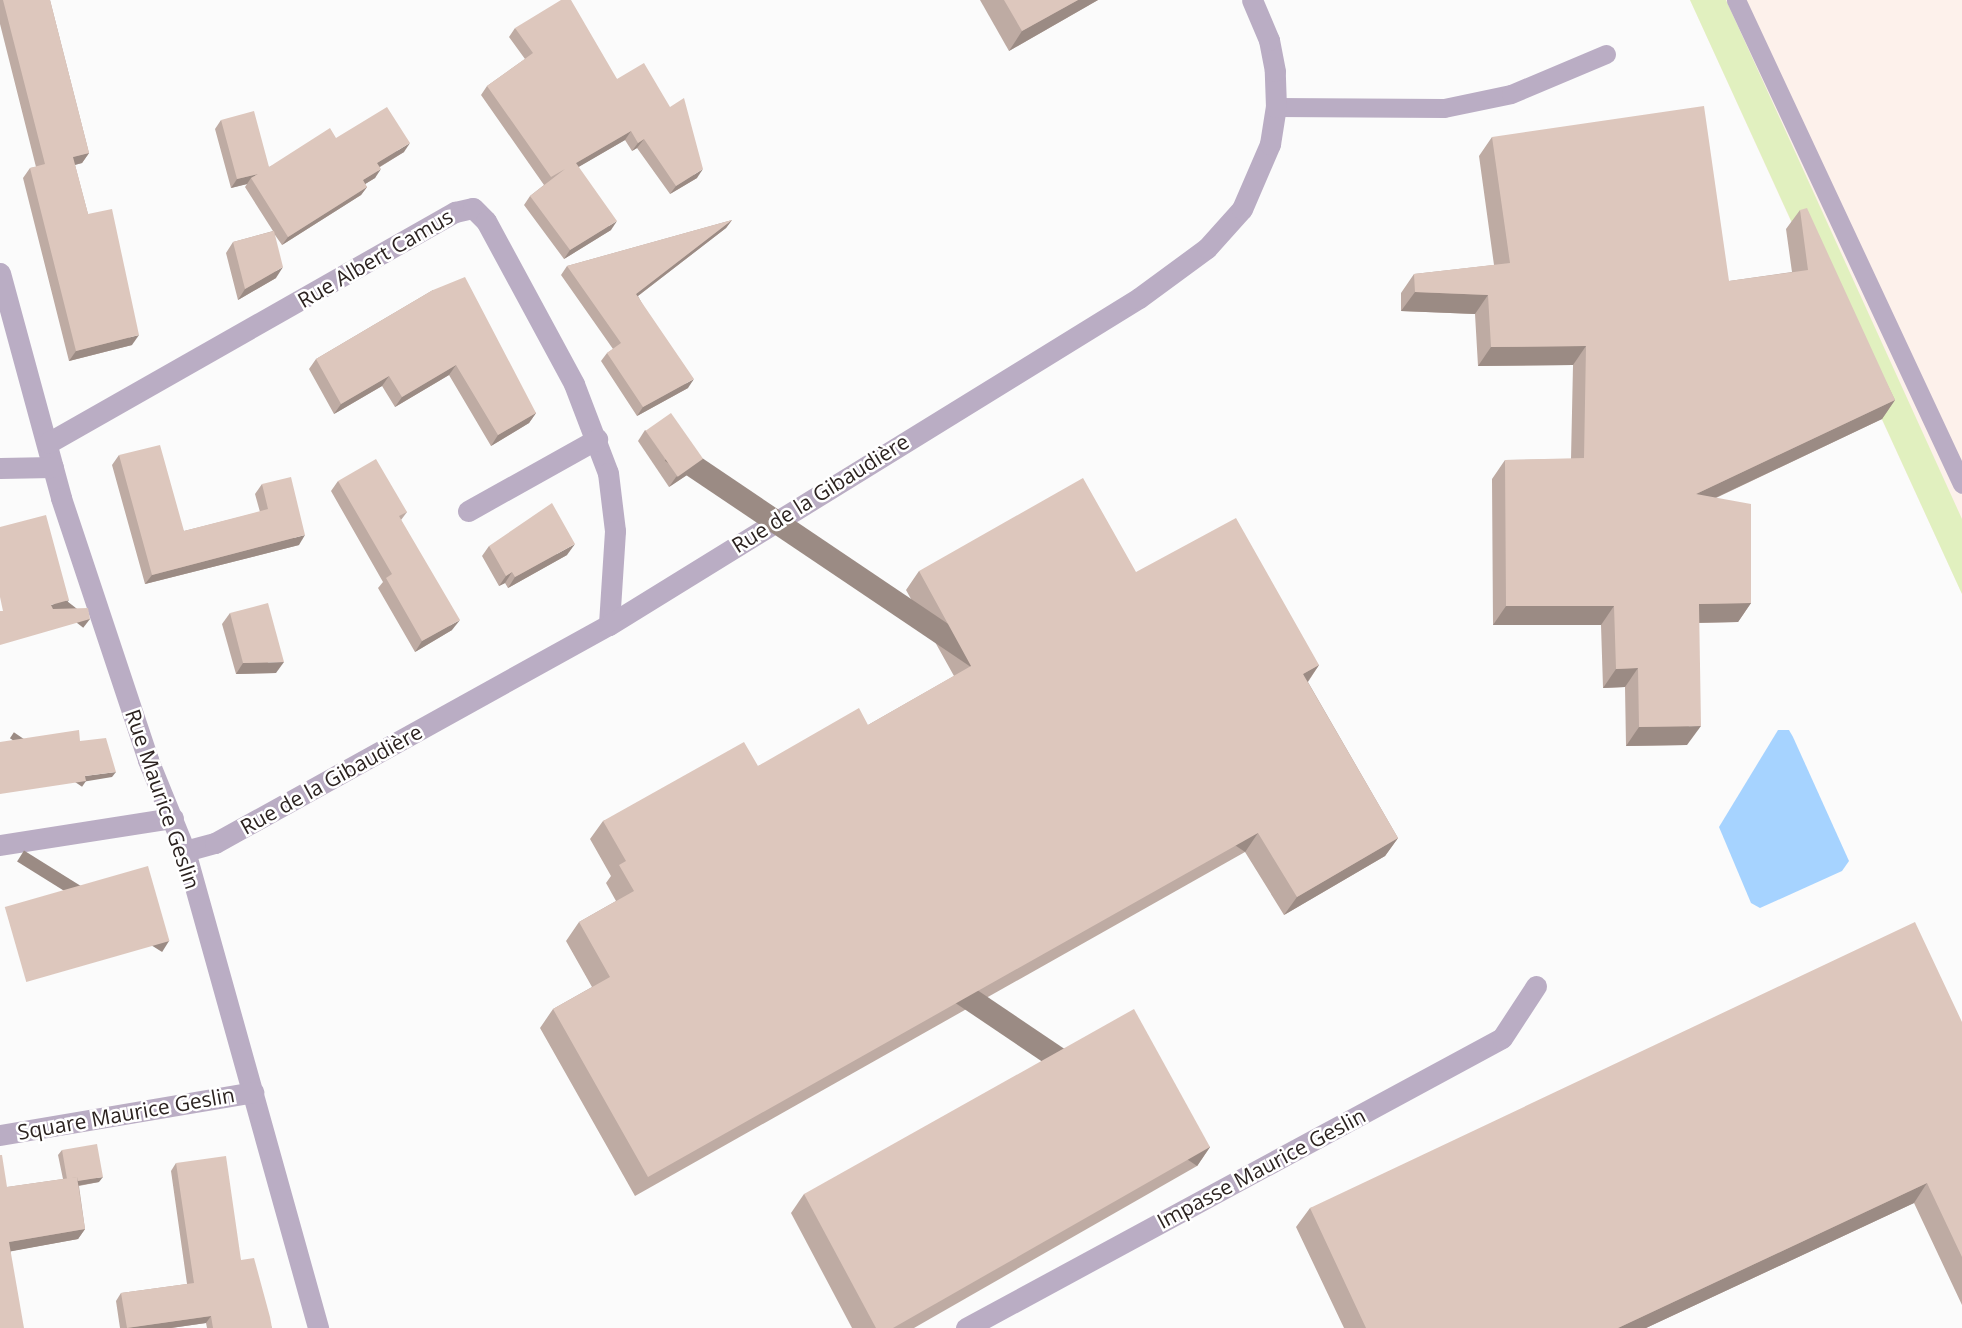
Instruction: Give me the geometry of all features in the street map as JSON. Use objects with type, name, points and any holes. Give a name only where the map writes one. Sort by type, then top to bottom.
[{"type":"street","name":"Rue de la Gibaudière","points":[[185,851],[215,843],[609,625],[1178,270],[1226,229],[1248,198],[1270,144],[1276,107],[1269,40],[1252,0]]},
{"type":"street","name":"Rue Albert Camus","points":[[48,443],[463,208],[481,213],[574,384],[597,439],[610,480],[615,531],[609,625]]},
{"type":"street","name":"Rue Maurice Geslin","points":[[0,273],[53,467],[132,711],[185,851],[318,1328]]},
{"type":"street","points":[[468,511],[597,439]]},
{"type":"street","points":[[0,468],[53,467]]},
{"type":"street","points":[[0,845],[173,818]]},
{"type":"street","name":"Impasse Maurice Geslin","points":[[966,1328],[1502,1038],[1536,986]]},
{"type":"street","name":"Square Maurice Geslin","points":[[0,1135],[253,1092]]},
{"type":"lane","points":[[1736,0],[1962,485]]},
{"type":"lane","points":[[1276,107],[1444,108],[1482,102],[1606,54]]},
{"type":"shaded area","points":[[1690,0],[1962,0],[1962,594],[1814,272]]},
{"type":"green space","points":[[1690,0],[1726,0],[1962,519],[1962,594]]},
{"type":"water","points":[[1778,730],[1789,730],[1793,737],[1849,861],[1842,871],[1760,908],[1751,903],[1719,827]]},
{"type":"building","points":[[3,0],[50,0],[89,153],[73,157],[88,214],[112,209],[139,335],[76,351],[30,168],[45,164]]},
{"type":"building","points":[[561,0],[571,0],[617,79],[644,63],[670,107],[684,98],[703,169],[676,186],[644,139],[638,143],[631,131],[576,163],[617,221],[570,250],[530,196],[565,169],[551,177],[487,86],[533,53],[515,28]]},
{"type":"building","points":[[1004,0],[1078,0],[1022,31]]},
{"type":"building","points":[[1704,106],[1729,281],[1808,270],[1800,210],[1807,208],[1895,400],[1696,494],[1751,504],[1751,603],[1699,604],[1701,726],[1639,727],[1638,668],[1616,669],[1614,606],[1506,606],[1505,460],[1584,458],[1586,346],[1491,347],[1488,295],[1415,292],[1414,274],[1510,263],[1492,137]]},
{"type":"building","points":[[387,107],[410,143],[377,163],[381,169],[363,180],[367,187],[288,237],[251,178],[258,174],[237,179],[221,120],[254,111],[269,167],[330,128],[336,138]]},
{"type":"building","points":[[732,220],[636,294],[694,379],[643,407],[607,353],[621,343],[567,266]]},
{"type":"building","points":[[274,231],[283,267],[245,289],[233,242]]},
{"type":"building","points":[[465,277],[536,413],[498,435],[456,365],[402,397],[389,376],[341,404],[316,359],[433,290]]},
{"type":"building","points":[[671,413],[703,459],[678,477],[646,431]]},
{"type":"building","points":[[160,445],[184,531],[268,509],[262,484],[291,477],[305,535],[152,575],[119,455]]},
{"type":"building","points":[[376,459],[407,512],[399,516],[460,620],[422,641],[386,578],[392,574],[338,481]]},
{"type":"building","points":[[1083,478],[1136,572],[1236,518],[1319,665],[1303,674],[1398,838],[1297,897],[1258,833],[648,1177],[553,1009],[610,977],[579,922],[634,891],[619,865],[626,861],[603,821],[744,742],[758,766],[859,708],[868,725],[971,666],[919,571]]},
{"type":"building","points":[[552,503],[575,544],[515,577],[512,572],[506,576],[489,546]]},
{"type":"building","points":[[46,515],[69,600],[51,605],[53,609],[88,608],[90,619],[0,645],[0,611],[3,611],[0,597],[0,527]]},
{"type":"building","points":[[268,603],[284,662],[243,663],[230,613]]},
{"type":"building","points":[[79,730],[80,741],[106,738],[116,772],[85,776],[86,781],[0,794],[0,742]]},
{"type":"building","points":[[148,866],[169,941],[26,982],[5,907]]},
{"type":"building","points":[[1915,922],[1962,1022],[1962,1257],[1927,1183],[1618,1328],[1366,1328],[1310,1208]]},
{"type":"building","points":[[1134,1009],[1210,1147],[893,1328],[876,1328],[804,1194]]},
{"type":"building","points":[[97,1144],[103,1177],[78,1181],[77,1177],[67,1179],[62,1150]]},
{"type":"building","points":[[0,1155],[7,1187],[77,1177],[85,1229],[9,1242],[24,1328],[0,1328]]},
{"type":"building","points":[[226,1156],[241,1260],[254,1258],[272,1328],[213,1328],[211,1316],[127,1328],[121,1293],[194,1283],[176,1163]]}]
